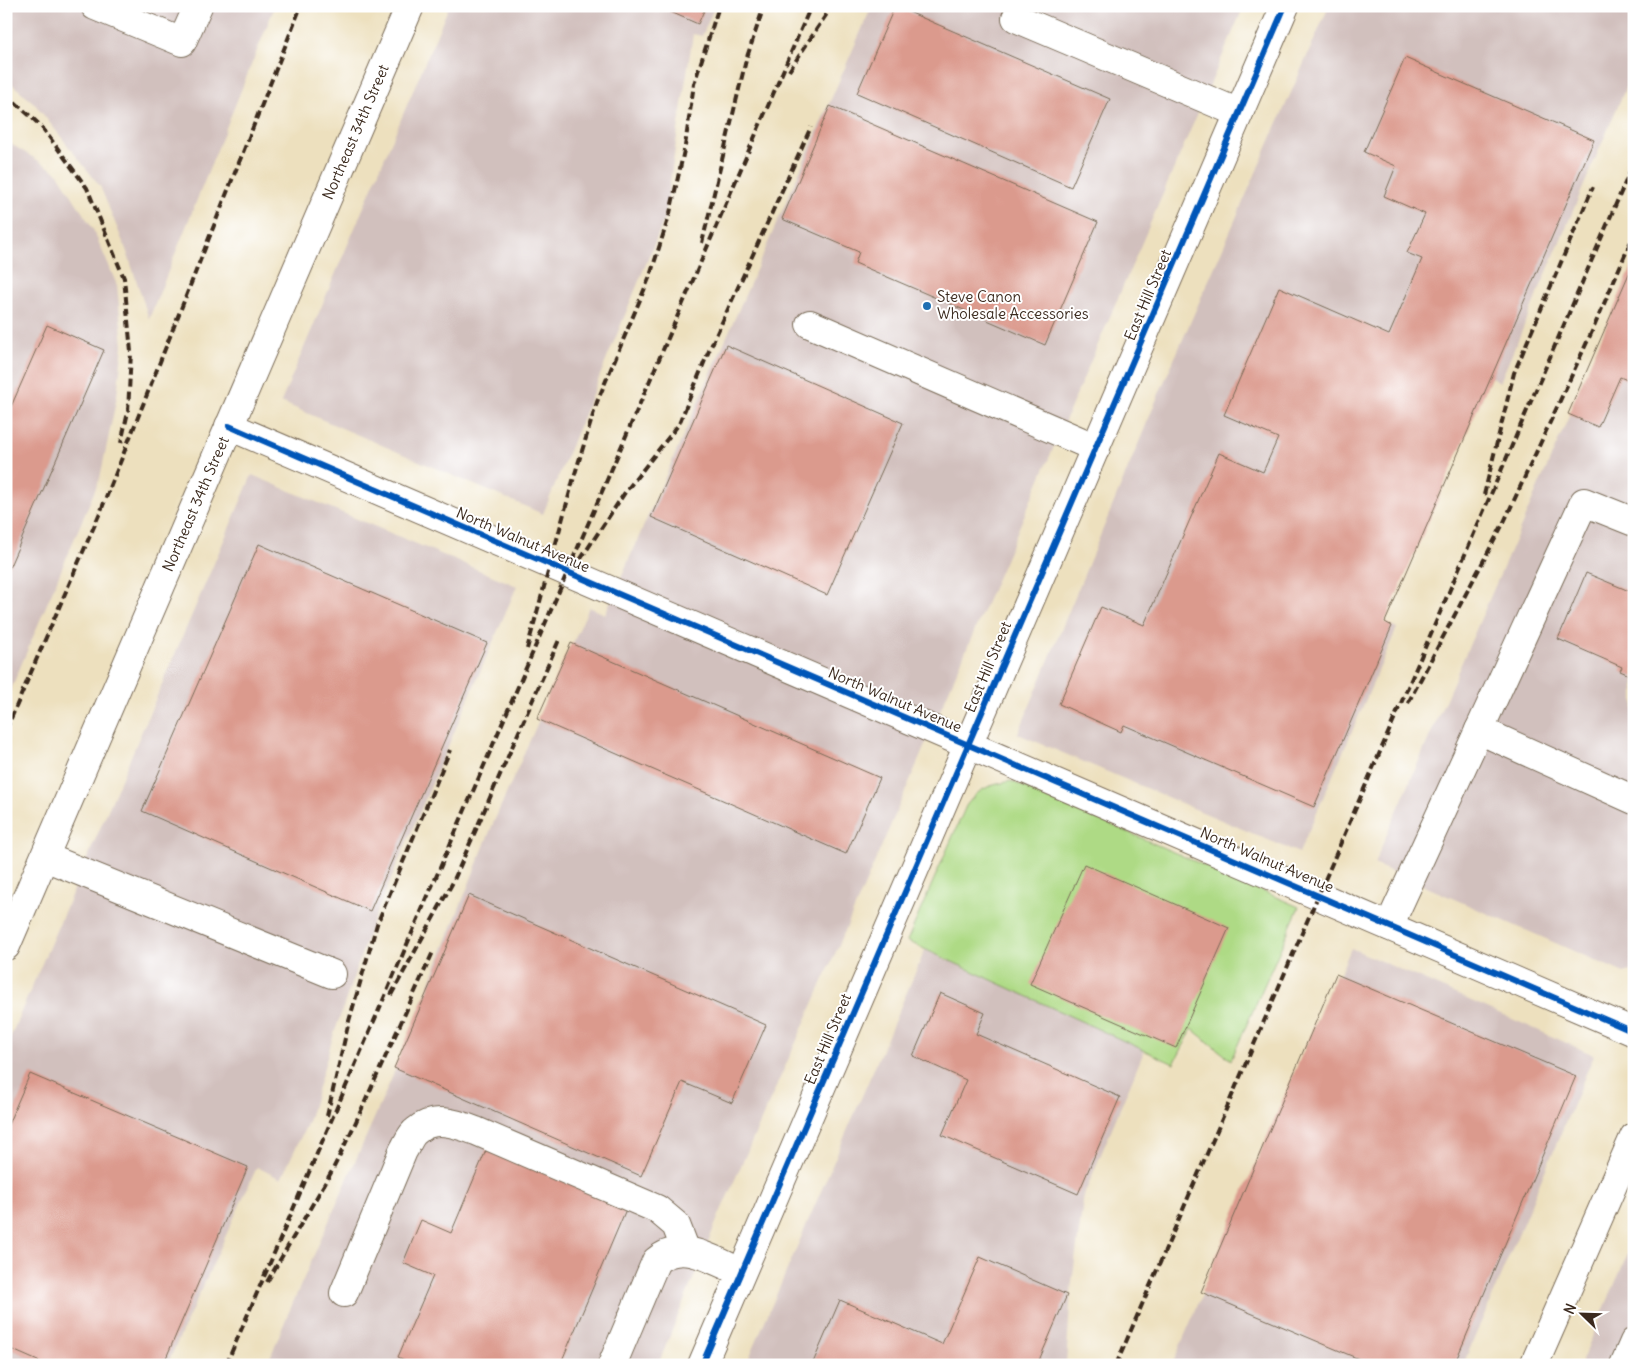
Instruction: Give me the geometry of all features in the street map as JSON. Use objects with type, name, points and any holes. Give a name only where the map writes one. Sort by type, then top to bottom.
[{"type":"street","points":[[95,6],[182,42],[198,6]]},
{"type":"street","name":"Northeast 34th Street","points":[[6,946],[410,6]]},
{"type":"street","name":"East Hill Street","points":[[702,1365],[1285,6]]},
{"type":"street","points":[[1016,18],[1239,113]]},
{"type":"street","points":[[810,324],[1096,448]]},
{"type":"street","name":"North Walnut Avenue","points":[[229,426],[1634,1032]]},
{"type":"street","points":[[1390,926],[1584,502],[1634,522]]},
{"type":"street","points":[[1479,730],[1634,800]]},
{"type":"street","points":[[44,857],[332,974]]},
{"type":"street","points":[[344,1293],[403,1151],[415,1131],[428,1124],[443,1122],[456,1123],[476,1131],[657,1209],[676,1225],[686,1251]]},
{"type":"street","points":[[1534,1365],[1624,1186],[1631,1151]]},
{"type":"street","points":[[612,1365],[656,1261],[665,1254],[673,1251],[686,1251],[741,1272]]},
{"type":"street","points":[[1624,1365],[1634,1342]]},
{"type":"shaded area","points":[[6,6],[275,6],[149,319],[127,252],[100,186],[34,103],[6,79]]},
{"type":"shaded area","points":[[449,6],[715,6],[702,36],[693,34],[664,220],[543,514],[281,402]]},
{"type":"shaded area","name":"Steve Canon Wholesale Accessories","points":[[872,6],[1244,6],[829,968],[720,1213],[658,1365],[267,1365],[391,1080],[492,826],[589,607],[605,614]]},
{"type":"shaded area","points":[[1329,6],[1634,6],[1634,68],[1500,382],[1491,377],[1380,620],[1397,628],[1299,853],[1018,734],[1158,396]]},
{"type":"shaded area","points":[[6,141],[57,172],[93,229],[117,285],[123,345],[117,396],[100,478],[6,701]]},
{"type":"shaded area","points":[[1634,267],[1634,970],[1624,973],[1374,864]]},
{"type":"shaded area","points":[[252,475],[517,586],[372,923],[332,1040],[308,1122],[281,1179],[257,1167],[167,1365],[6,1365],[6,1047]]},
{"type":"shaded area","points":[[1351,948],[1594,1055],[1463,1365],[1172,1365]]},
{"type":"shaded area","points":[[925,950],[1145,1049],[1084,1195],[1071,1290],[1066,1365],[746,1365]]},
{"type":"shaded area","points":[[1634,1239],[1634,1365],[1580,1365]]},
{"type":"green space","points":[[1011,781],[1299,907],[1231,1060],[1192,1029],[1174,1064],[907,941],[966,806],[985,788]]},
{"type":"building","points":[[657,6],[706,6],[698,24]]},
{"type":"building","points":[[895,6],[1110,99],[1071,187],[857,93]]},
{"type":"building","points":[[1405,58],[1594,140],[1385,622],[1392,626],[1314,807],[1124,725],[1121,732],[1059,704],[1101,607],[1144,625],[1219,453],[1263,472],[1278,438],[1224,415],[1279,287],[1389,335],[1422,259],[1407,253],[1425,214],[1384,196],[1396,166],[1364,152]]},
{"type":"building","points":[[830,106],[1098,222],[1045,345],[855,263],[859,252],[782,219]]},
{"type":"building","points":[[1634,262],[1634,383],[1620,377],[1598,427],[1568,414]]},
{"type":"building","points":[[47,325],[104,350],[6,575],[6,418]]},
{"type":"building","points":[[726,345],[903,423],[827,595],[651,517]]},
{"type":"building","points":[[259,544],[487,643],[370,911],[142,811]]},
{"type":"building","points":[[1586,573],[1634,593],[1634,677],[1620,671],[1622,667],[1558,639]]},
{"type":"building","points":[[571,643],[880,778],[846,854],[537,719]]},
{"type":"building","points":[[1084,864],[1229,928],[1176,1048],[1030,984]]},
{"type":"building","points":[[469,895],[766,1025],[732,1103],[682,1082],[641,1176],[394,1068]]},
{"type":"building","points":[[1336,974],[1576,1076],[1454,1365],[1373,1365],[1201,1292]]},
{"type":"building","points":[[940,993],[985,1013],[976,1034],[1120,1097],[1078,1194],[942,1135],[966,1080],[913,1056]]},
{"type":"building","points":[[30,1074],[248,1167],[163,1365],[47,1365],[6,1347],[6,1129]]},
{"type":"building","points":[[487,1148],[627,1207],[560,1365],[415,1365],[398,1357],[433,1276],[403,1263],[421,1220],[451,1233]]},
{"type":"building","points":[[980,1257],[1067,1295],[1037,1365],[812,1365],[840,1300],[942,1344]]},
{"type":"railway","points":[[6,730],[102,508],[301,6]]},
{"type":"railway","points":[[527,649],[574,477],[597,402],[650,276],[670,213],[685,146],[694,84],[719,6]]},
{"type":"railway","points":[[702,243],[746,60],[764,6]]},
{"type":"railway","points":[[226,1365],[811,6]]},
{"type":"railway","points":[[789,71],[832,6]]},
{"type":"railway","points":[[6,94],[41,126],[87,188],[124,278],[131,352],[128,412],[121,443]]},
{"type":"railway","points":[[574,569],[626,491],[679,424],[708,353],[811,127]]},
{"type":"railway","points":[[1116,1365],[1634,162]]},
{"type":"railway","points":[[1484,495],[1514,373],[1593,187]]},
{"type":"railway","points":[[1408,703],[1504,522],[1594,327],[1634,234]]},
{"type":"railway","points":[[391,995],[453,882],[559,640]]},
{"type":"railway","points":[[327,1116],[349,1021],[377,924],[450,750]]},
{"type":"railway","points":[[267,1282],[332,1171],[433,952]]},
{"type":"cycle path","points":[[702,1365],[1285,6]]},
{"type":"cycle path","points":[[229,426],[1634,1032]]},
{"type":"place","name":"Steve Canon Wholesale Accessories","points":[[927,306]]}]
